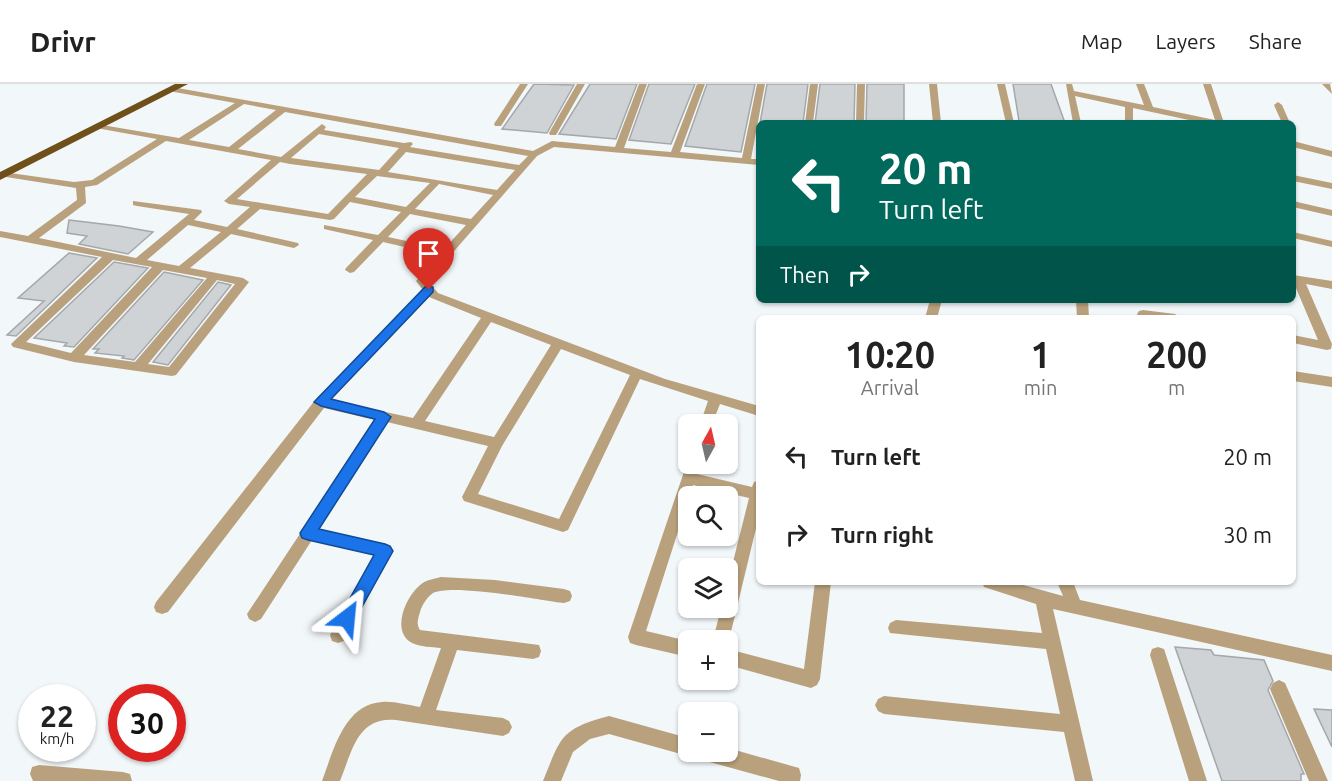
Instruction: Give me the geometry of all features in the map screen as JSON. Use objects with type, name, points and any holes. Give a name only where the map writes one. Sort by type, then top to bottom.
[{"type":"highway","points":[[2,173],[99,126],[174,86]]},
{"type":"highway","points":[[2,173],[174,86]]},
{"type":"street","points":[[498,124],[524,84]]},
{"type":"street","points":[[553,133],[581,84]]},
{"type":"street","points":[[619,149],[643,84]]},
{"type":"street","points":[[675,153],[701,84]]},
{"type":"street","points":[[746,160],[761,84]]},
{"type":"street","points":[[809,120],[814,84]]},
{"type":"street","points":[[860,120],[861,84]]},
{"type":"street","points":[[933,84],[937,120]]},
{"type":"street","points":[[1001,84],[1009,120]]},
{"type":"street","points":[[1140,84],[1149,109]]},
{"type":"street","points":[[1207,84],[1219,120]]},
{"type":"street","points":[[1326,84],[1332,92]]},
{"type":"street","points":[[174,86],[242,102],[534,153]]},
{"type":"street","points":[[1076,120],[1070,88],[1129,105],[1202,120]]},
{"type":"street","points":[[179,142],[242,102]]},
{"type":"street","points":[[1129,105],[1129,120]]},
{"type":"street","points":[[1278,105],[1285,120]]},
{"type":"street","points":[[230,151],[283,109]]},
{"type":"street","points":[[1168,113],[1169,120]]},
{"type":"street","points":[[333,118],[229,201],[330,217],[417,133]]},
{"type":"street","points":[[99,126],[280,160],[379,172],[499,193]]},
{"type":"street","points":[[317,131],[521,168]]},
{"type":"street","points":[[2,173],[80,184],[94,183],[163,139]]},
{"type":"street","points":[[756,162],[552,144],[534,153],[422,282],[434,296],[488,317],[637,373],[756,410]]},
{"type":"street","points":[[1296,144],[1332,154]]},
{"type":"street","points":[[1296,179],[1332,186]]},
{"type":"street","points":[[350,270],[437,181]]},
{"type":"street","points":[[30,240],[82,201],[80,184]]},
{"type":"street","points":[[348,199],[473,223]]},
{"type":"street","points":[[137,203],[197,212],[139,261]]},
{"type":"street","points":[[1296,205],[1332,213]]},
{"type":"street","points":[[181,270],[258,206]]},
{"type":"street","points":[[186,221],[294,245]]},
{"type":"street","points":[[328,226],[447,253]]},
{"type":"street","points":[[0,234],[243,282],[172,372],[74,358],[17,344],[110,256]]},
{"type":"street","points":[[1296,236],[1332,244]]},
{"type":"street","points":[[74,358],[160,266]]},
{"type":"street","points":[[139,366],[214,276]]},
{"type":"street","points":[[1296,279],[1332,285]]},
{"type":"street","points":[[1296,279],[1330,346]]},
{"type":"street","points":[[162,607],[321,402],[429,290]]},
{"type":"street","points":[[416,424],[488,317]]},
{"type":"street","points":[[1296,340],[1330,346]]},
{"type":"street","points":[[558,343],[497,443],[468,497],[563,526],[637,373]]},
{"type":"street","points":[[1296,376],[1332,382]]},
{"type":"street","points":[[710,414],[716,398]]},
{"type":"street","points":[[321,402],[497,443]]},
{"type":"street","points":[[255,614],[384,417]]},
{"type":"street","points":[[678,647],[636,638],[689,474]]},
{"type":"street","points":[[701,474],[756,489]]},
{"type":"street","points":[[723,630],[756,498]]},
{"type":"street","points":[[308,533],[385,551],[338,635]]},
{"type":"street","points":[[533,651],[416,637],[409,629],[409,620],[423,591],[432,585],[458,584],[564,596]]},
{"type":"street","points":[[738,660],[811,679],[823,585]]},
{"type":"street","points":[[999,585],[1042,599],[1332,663]]},
{"type":"street","points":[[1066,585],[1075,606]]},
{"type":"street","points":[[1042,599],[1084,781]]},
{"type":"street","points":[[896,628],[1053,642]]},
{"type":"street","points":[[425,717],[451,642]]},
{"type":"street","points":[[1158,655],[1198,781]]},
{"type":"street","points":[[1279,689],[1320,781]]},
{"type":"street","points":[[884,705],[1071,724]]},
{"type":"street","points":[[330,781],[355,725],[364,714],[378,711],[503,727]]},
{"type":"street","points":[[552,781],[566,746],[586,731],[609,725],[678,744]]},
{"type":"street","points":[[738,761],[792,775],[792,781]]},
{"type":"street","points":[[39,774],[123,781]]},
{"type":"building","points":[[534,84],[574,85],[547,133],[502,129]]},
{"type":"building","points":[[590,84],[637,84],[616,139],[559,134]]},
{"type":"building","points":[[649,84],[695,84],[671,144],[629,140]]},
{"type":"building","points":[[707,84],[755,84],[741,152],[685,146]]},
{"type":"building","points":[[767,84],[808,84],[803,120],[761,120]]},
{"type":"building","points":[[820,84],[855,84],[854,120],[815,120]]},
{"type":"building","points":[[867,84],[904,84],[904,120],[866,120]]},
{"type":"building","points":[[1013,84],[1051,84],[1064,120],[1019,120]]},
{"type":"building","points":[[69,220],[153,232],[128,254],[79,244],[87,236],[67,233]]},
{"type":"building","points":[[69,253],[97,258],[16,336],[7,335],[44,301],[18,298]]},
{"type":"building","points":[[114,262],[148,268],[74,347],[64,346],[67,343],[34,338]]},
{"type":"building","points":[[164,272],[203,280],[134,360],[122,358],[124,356],[95,353],[99,349],[93,349]]},
{"type":"building","points":[[218,282],[231,285],[168,365],[153,362]]},
{"type":"building","points":[[1175,647],[1211,650],[1214,655],[1264,660],[1273,681],[1268,690],[1304,774],[1301,774],[1301,781],[1222,781]]},
{"type":"building","points":[[1314,709],[1332,710],[1332,747]]},
{"type":"route","points":[[347,618],[385,551],[308,533],[384,417],[321,402],[429,290]]}]
